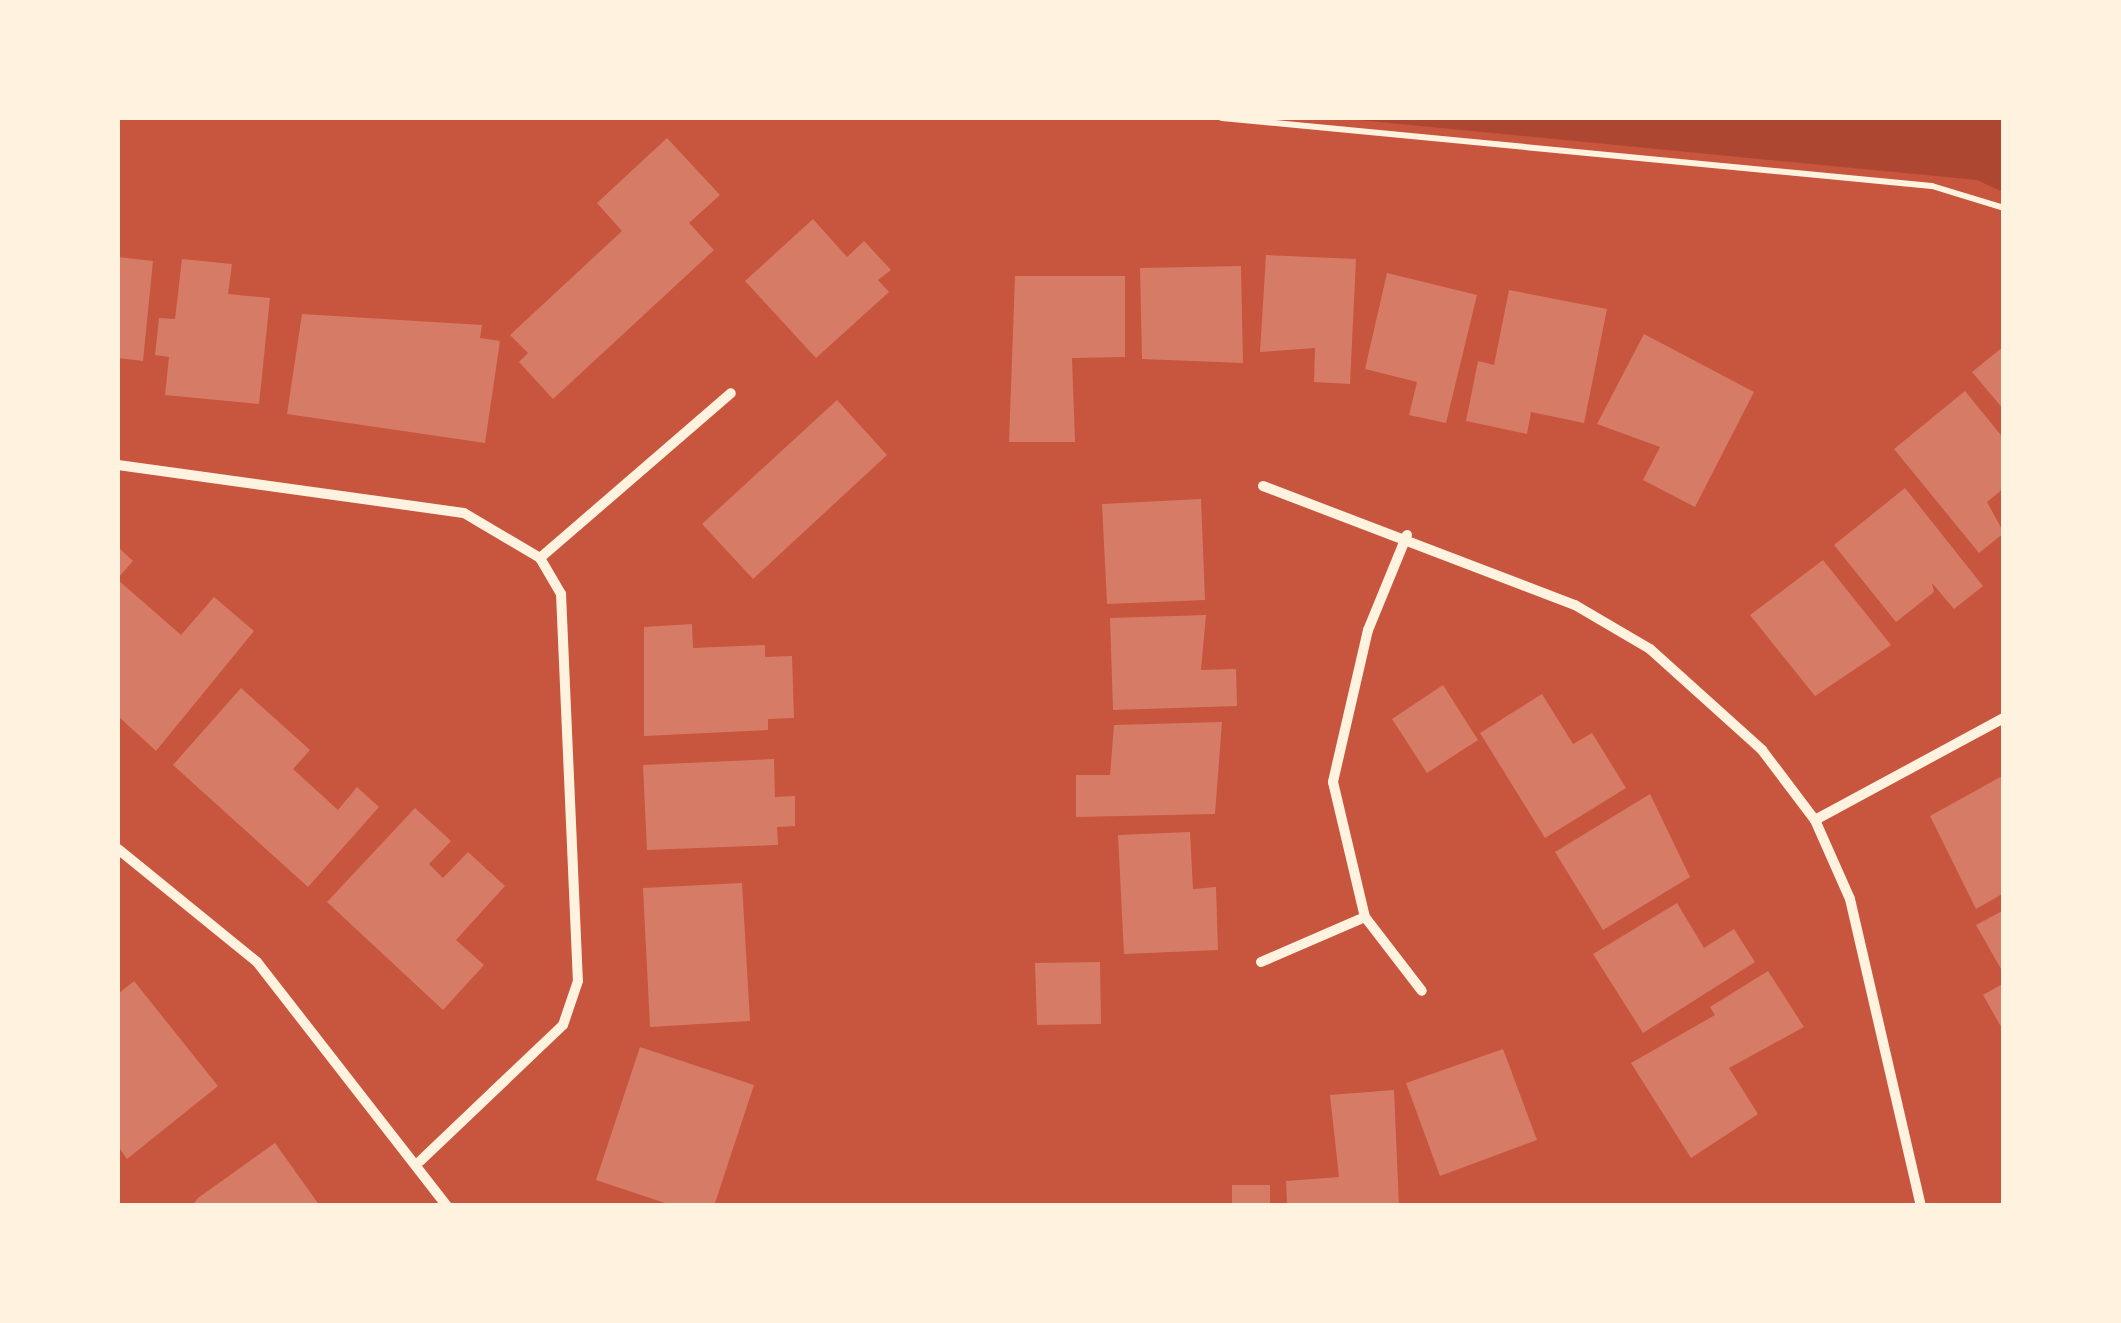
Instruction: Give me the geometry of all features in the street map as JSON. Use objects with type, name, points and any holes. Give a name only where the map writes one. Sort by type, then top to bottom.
[{"type":"street","points":[[540,558],[731,393]]},
{"type":"street","points":[[118,465],[464,513],[540,558],[561,594],[578,981],[563,1025],[420,1160]]},
{"type":"street","points":[[1263,486],[1407,535],[1575,605],[1650,649],[1762,750],[1814,820],[1850,899],[1921,1206]]},
{"type":"street","points":[[1407,535],[1368,630],[1332,782],[1365,917],[1422,991]]},
{"type":"street","points":[[1814,820],[2004,718]]},
{"type":"street","points":[[118,849],[256,962],[420,1160],[446,1206]]},
{"type":"street","points":[[1260,962],[1365,917]]},
{"type":"path","points":[[1222,118],[1932,186],[2004,208]]},
{"type":"shaded area","points":[[1338,118],[2003,118],[2003,192],[1977,180]]},
{"type":"building","points":[[667,138],[720,195],[689,223],[714,250],[553,399],[519,362],[528,353],[510,335],[622,231],[597,203]]},
{"type":"building","points":[[813,219],[847,257],[864,241],[891,270],[878,280],[889,292],[816,358],[745,281]]},
{"type":"building","points":[[1266,255],[1356,259],[1350,384],[1314,382],[1315,348],[1260,352]]},
{"type":"building","points":[[118,257],[153,261],[143,361],[118,358]]},
{"type":"building","points":[[182,259],[232,264],[228,294],[270,298],[259,404],[165,395],[169,357],[155,355],[159,318],[175,319]]},
{"type":"building","points":[[1241,266],[1243,363],[1142,359],[1140,268]]},
{"type":"building","points":[[1387,273],[1477,295],[1446,423],[1409,415],[1417,382],[1365,369]]},
{"type":"building","points":[[1015,276],[1125,276],[1125,357],[1072,358],[1075,442],[1009,442]]},
{"type":"building","points":[[1509,290],[1607,309],[1584,423],[1531,412],[1527,434],[1466,421],[1478,361],[1494,365]]},
{"type":"building","points":[[302,314],[482,325],[480,338],[500,341],[485,443],[287,414]]},
{"type":"building","points":[[1644,334],[1754,392],[1695,507],[1643,480],[1660,447],[1597,424]]},
{"type":"building","points":[[2004,346],[2004,410],[1972,372]]},
{"type":"building","points":[[1965,391],[2004,439],[2004,488],[1987,502],[2004,533],[1979,553],[1894,449]]},
{"type":"building","points":[[837,400],[887,455],[753,579],[702,524]]},
{"type":"building","points":[[1905,488],[1983,586],[1954,609],[1932,583],[1934,592],[1896,622],[1834,545]]},
{"type":"building","points":[[1201,499],[1205,600],[1107,604],[1102,504]]},
{"type":"building","points":[[118,547],[133,561],[118,578]]},
{"type":"building","points":[[1823,560],[1891,645],[1815,696],[1750,615]]},
{"type":"building","points":[[118,580],[181,635],[214,597],[254,631],[156,751],[118,716]]},
{"type":"building","points":[[1206,615],[1201,670],[1236,669],[1237,706],[1113,710],[1110,618]]},
{"type":"building","points":[[692,624],[693,648],[765,645],[765,657],[792,656],[794,718],[768,719],[768,730],[644,736],[644,627]]},
{"type":"building","points":[[1443,685],[1478,740],[1427,773],[1392,719]]},
{"type":"building","points":[[241,688],[310,750],[293,769],[338,810],[357,787],[379,807],[308,887],[173,765]]},
{"type":"building","points":[[1542,694],[1573,744],[1592,733],[1626,788],[1545,838],[1480,733]]},
{"type":"building","points":[[1222,722],[1215,814],[1076,817],[1076,775],[1110,775],[1114,725]]},
{"type":"building","points":[[774,759],[775,797],[795,796],[795,826],[777,827],[778,845],[647,850],[643,765]]},
{"type":"building","points":[[2004,775],[2004,893],[1976,909],[1930,816]]},
{"type":"building","points":[[1650,794],[1690,877],[1603,930],[1555,852]]},
{"type":"building","points":[[415,808],[451,841],[429,864],[443,878],[468,852],[505,886],[456,940],[484,965],[443,1010],[327,902]]},
{"type":"building","points":[[1190,832],[1193,889],[1216,887],[1218,950],[1124,954],[1118,835]]},
{"type":"building","points":[[742,883],[750,1021],[650,1027],[643,888]]},
{"type":"building","points":[[1677,903],[1704,948],[1734,929],[1755,962],[1643,1033],[1593,954]]},
{"type":"building","points":[[2004,910],[2004,968],[2001,969],[1976,925]]},
{"type":"building","points":[[1100,962],[1101,1024],[1037,1025],[1035,963]]},
{"type":"building","points":[[1768,971],[1804,1027],[1729,1068],[1758,1114],[1691,1158],[1631,1063],[1715,1015],[1710,1007]]},
{"type":"building","points":[[134,981],[218,1086],[127,1159],[118,1146],[118,994]]},
{"type":"building","points":[[2004,983],[2004,1032],[1983,995]]},
{"type":"building","points":[[640,1047],[754,1085],[714,1206],[674,1206],[596,1180]]},
{"type":"building","points":[[1503,1049],[1537,1140],[1440,1176],[1406,1083]]},
{"type":"building","points":[[1394,1090],[1399,1206],[1287,1206],[1286,1181],[1339,1177],[1330,1095]]},
{"type":"building","points":[[275,1143],[320,1206],[192,1206],[198,1198]]},
{"type":"building","points":[[1232,1185],[1270,1185],[1270,1206],[1232,1206]]}]
